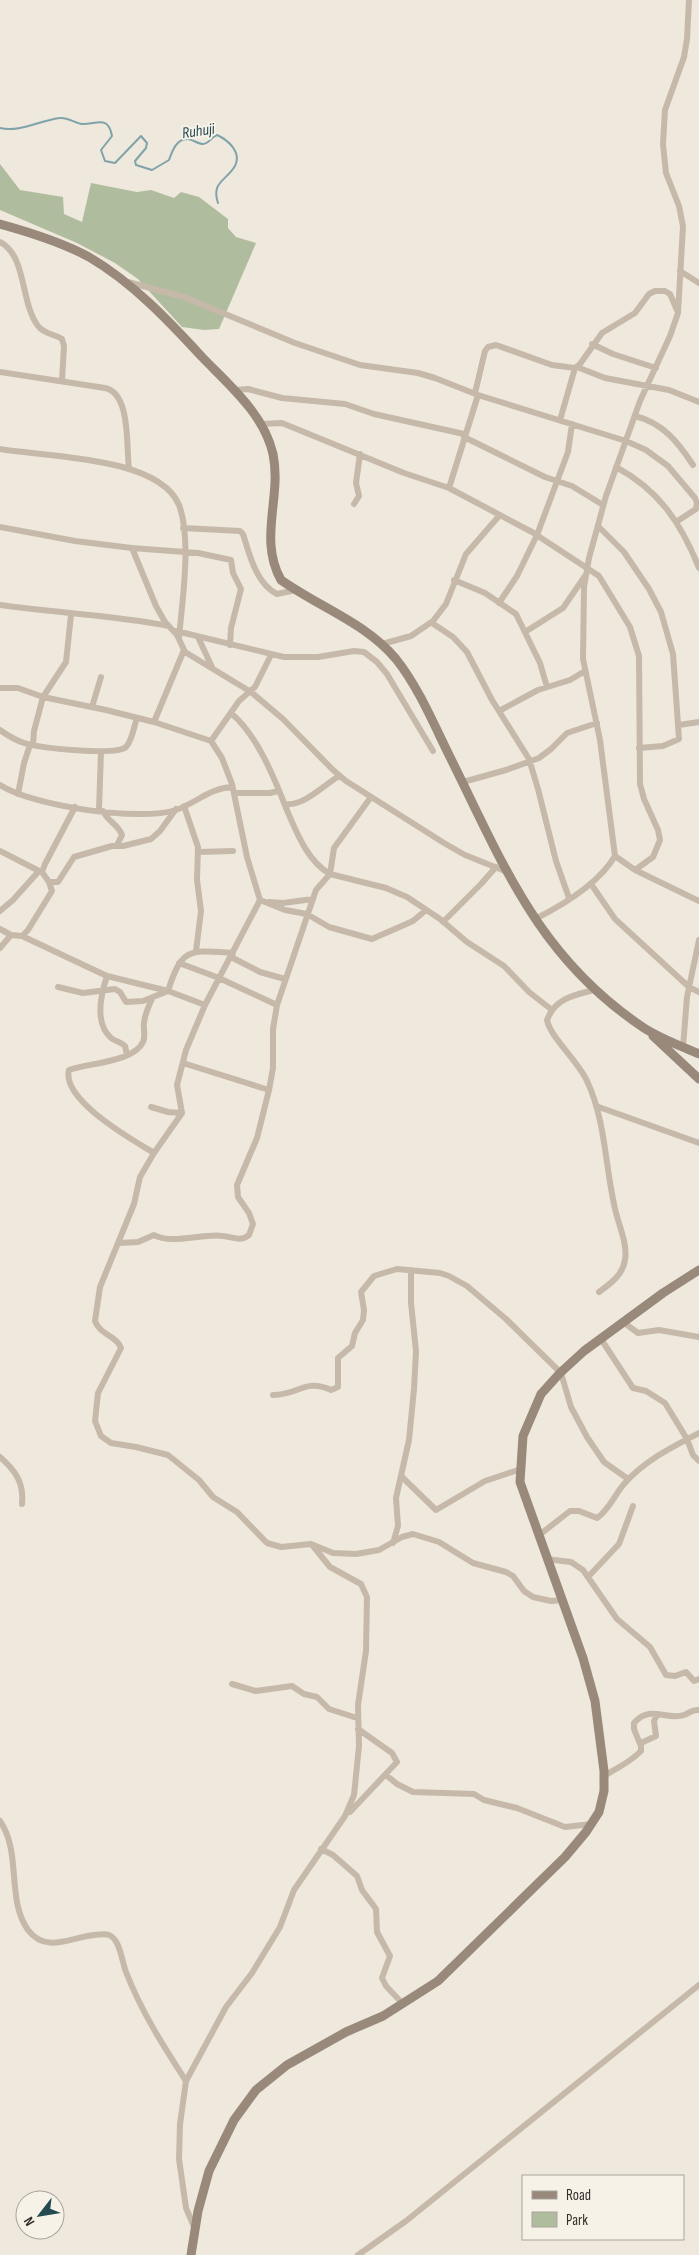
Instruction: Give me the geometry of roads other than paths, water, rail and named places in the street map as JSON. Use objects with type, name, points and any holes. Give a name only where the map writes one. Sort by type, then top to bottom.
[{"type":"main road","points":[[0,224],[38,236],[87,256],[124,281],[153,306],[234,390],[261,424],[273,455],[275,476],[269,537],[275,568],[281,580],[325,606],[382,644],[397,661],[412,684],[463,782],[505,870],[550,941],[594,990],[645,1029],[699,1079]]},
{"type":"main road","points":[[645,1029],[699,1054]]},
{"type":"main road","points":[[191,2255],[194,2229],[209,2171],[234,2120],[256,2090],[286,2065],[346,2032],[383,2016],[428,1989],[448,1972],[565,1857],[592,1824],[602,1803],[604,1776],[595,1701],[583,1658],[520,1482],[522,1436],[542,1394],[560,1373],[600,1339],[699,1270]]},
{"type":"street","points":[[688,0],[687,39],[684,57],[665,110],[663,144],[666,173],[679,206],[683,226],[678,313],[635,416],[604,505],[585,576],[582,636],[585,671],[597,723],[615,856],[635,870],[699,901]]},
{"type":"street","points":[[0,242],[8,248],[19,267],[26,303],[38,327],[62,339],[64,351],[62,380]]},
{"type":"street","points":[[680,271],[699,283]]},
{"type":"street","points":[[124,281],[184,297],[295,343],[360,365],[418,373],[477,394],[626,441],[646,450],[668,466],[695,498],[697,503],[696,509],[676,522]]},
{"type":"street","points":[[560,420],[576,368],[592,344],[607,329],[635,313],[644,298],[655,291],[665,291],[670,294],[678,313]]},
{"type":"street","points":[[592,344],[613,354],[656,368]]},
{"type":"street","points":[[449,488],[477,394],[485,351],[492,346],[503,347],[552,365],[576,368],[605,378],[648,385],[674,392],[699,402]]},
{"type":"street","points":[[0,372],[62,380],[109,389],[117,394],[126,424],[129,468]]},
{"type":"street","points":[[234,390],[248,390],[282,398],[345,404],[374,414],[464,436],[556,481],[572,486],[604,505]]},
{"type":"street","points":[[635,416],[647,419],[665,430],[694,465]]},
{"type":"street","points":[[261,424],[282,423],[401,472],[449,488],[537,536],[587,566],[602,581],[636,640],[639,656],[641,788],[658,830],[660,840],[653,857],[635,870]]},
{"type":"street","points":[[499,603],[518,576],[537,536],[569,447],[572,424]]},
{"type":"street","points":[[0,449],[80,458],[129,468],[168,489],[178,504],[185,551],[175,632]]},
{"type":"street","points":[[354,504],[359,496],[356,483],[360,454]]},
{"type":"street","points":[[616,467],[636,478],[652,491],[676,522],[699,568]]},
{"type":"street","points":[[382,644],[411,636],[432,623],[446,604],[454,580],[470,549],[499,516]]},
{"type":"street","points":[[598,526],[624,552],[649,589],[661,612],[673,654],[679,724],[678,740],[663,746],[639,748]]},
{"type":"street","points":[[0,527],[75,541],[132,548],[185,551],[232,561],[233,573],[241,591],[231,628],[230,645]]},
{"type":"street","points":[[183,528],[240,531],[243,534],[250,557],[266,586],[277,594],[296,590]]},
{"type":"street","points":[[132,548],[156,606],[175,632],[184,650],[195,659],[212,667],[251,692],[283,719],[339,776],[465,855],[505,870]]},
{"type":"street","points":[[525,632],[563,608],[585,576]]},
{"type":"street","points":[[454,580],[485,594],[516,614],[540,663],[547,687]]},
{"type":"street","points":[[0,605],[71,615],[129,619],[270,655],[318,657],[358,651],[367,654],[387,674],[432,751]]},
{"type":"street","points":[[18,794],[24,763],[32,745],[43,697],[66,662],[71,615]]},
{"type":"street","points":[[432,623],[453,638],[467,652],[530,762],[558,866],[570,898]]},
{"type":"street","points":[[198,637],[212,667]]},
{"type":"street","points":[[154,722],[184,650]]},
{"type":"street","points":[[212,742],[238,701],[251,692],[270,655]]},
{"type":"street","points":[[500,711],[547,687],[570,680],[585,671]]},
{"type":"street","points":[[92,707],[101,676]]},
{"type":"street","points":[[0,688],[18,688],[43,697],[154,722],[212,742],[222,758],[233,790],[247,857],[261,901],[219,978],[194,1029],[177,1085],[182,1113],[140,1176],[134,1204],[100,1287],[95,1312],[97,1327],[120,1343],[121,1348],[98,1393],[95,1415],[97,1429],[101,1436],[111,1443],[168,1455],[199,1480],[213,1497],[237,1512],[260,1537],[274,1546],[311,1544],[340,1554],[356,1554],[379,1550],[409,1534],[429,1538],[469,1561],[511,1574],[524,1591],[533,1597],[546,1600],[562,1600]]},
{"type":"street","points":[[231,713],[244,726],[258,745],[294,827],[320,867],[330,874],[394,891],[426,910],[467,942],[505,968],[529,992],[552,1010]]},
{"type":"street","points":[[0,730],[15,740],[32,745],[82,751],[101,751],[125,748],[137,718]]},
{"type":"street","points":[[679,724],[699,722]]},
{"type":"street","points":[[463,782],[530,762],[546,754],[567,733],[597,723]]},
{"type":"street","points":[[101,751],[101,811],[120,830],[122,835],[117,845]]},
{"type":"street","points":[[284,804],[292,804],[304,800],[339,776]]},
{"type":"street","points":[[0,785],[18,794],[75,807],[141,814],[176,809],[217,790],[270,793],[278,791]]},
{"type":"street","points":[[119,1243],[138,1242],[154,1235],[165,1240],[213,1235],[242,1239],[249,1235],[252,1224],[249,1213],[238,1197],[237,1185],[257,1138],[270,1090],[273,1068],[273,1029],[277,1006],[313,899],[318,887],[330,874],[334,848],[371,797]]},
{"type":"street","points":[[184,806],[198,840],[198,886],[201,911],[196,951]]},
{"type":"street","points":[[0,911],[41,872],[75,807]]},
{"type":"street","points":[[49,882],[58,882],[74,857],[154,837],[176,809]]},
{"type":"street","points":[[0,850],[41,872],[49,882],[51,893],[28,930],[22,936]]},
{"type":"street","points":[[198,852],[233,851]]},
{"type":"street","points":[[535,919],[560,906],[591,884],[615,856]]},
{"type":"street","points":[[443,922],[496,866]]},
{"type":"street","points":[[591,884],[615,919],[688,987],[699,992]]},
{"type":"street","points":[[261,901],[283,903],[313,899]]},
{"type":"street","points":[[261,901],[285,910],[307,914],[329,927],[348,931],[364,938],[374,939],[413,921],[426,910]]},
{"type":"street","points":[[0,929],[11,935],[22,936],[107,976],[168,991],[205,1005]]},
{"type":"street","points":[[0,948],[11,935]]},
{"type":"street","points":[[683,1047],[688,987],[699,940]]},
{"type":"street","points":[[58,987],[83,993],[115,989],[120,992],[126,1002],[130,1003],[153,997],[168,991],[179,963],[188,954],[196,951],[232,955],[254,969],[285,979]]},
{"type":"street","points":[[179,963],[219,978],[277,1006]]},
{"type":"street","points":[[107,976],[102,990],[101,1013],[104,1026],[111,1038],[125,1046],[127,1055]]},
{"type":"street","points":[[594,990],[560,1001],[552,1010],[547,1020],[549,1027],[585,1076],[596,1106],[605,1144],[625,1261],[620,1272],[599,1292]]},
{"type":"street","points":[[153,997],[145,1016],[142,1045],[116,1060],[69,1070],[68,1076],[71,1085],[84,1104],[127,1136],[154,1153]]},
{"type":"street","points":[[183,1063],[270,1090]]},
{"type":"street","points":[[596,1106],[699,1143]]},
{"type":"street","points":[[152,1107],[168,1112],[182,1113]]},
{"type":"street","points":[[393,1543],[398,1526],[396,1498],[409,1440],[416,1351],[411,1302],[411,1270]]},
{"type":"street","points":[[273,1395],[288,1394],[313,1384],[335,1389],[338,1384],[338,1358],[352,1346],[355,1333],[363,1320],[364,1310],[360,1297],[362,1288],[374,1276],[381,1272],[411,1270],[449,1276],[467,1286],[506,1319],[560,1373],[571,1406],[587,1437],[604,1462],[628,1479]]},
{"type":"street","points":[[623,1322],[638,1333],[659,1330],[699,1337]]},
{"type":"street","points":[[600,1339],[635,1389],[646,1391],[665,1403],[687,1439],[691,1452],[699,1461]]},
{"type":"street","points":[[538,1536],[570,1511],[579,1511],[597,1518],[628,1479],[661,1453],[699,1433]]},
{"type":"street","points":[[0,1458],[18,1476],[23,1492],[22,1504]]},
{"type":"street","points":[[401,1476],[436,1510],[485,1481],[500,1474],[521,1469]]},
{"type":"street","points":[[588,1577],[619,1544],[633,1506]]},
{"type":"street","points":[[311,1544],[330,1567],[362,1584],[367,1597],[366,1652],[357,1718],[358,1763],[354,1795],[346,1816]]},
{"type":"street","points":[[546,1559],[571,1562],[577,1565],[588,1577],[617,1619],[650,1647],[664,1673],[672,1676],[686,1672],[692,1680],[699,1679]]},
{"type":"street","points":[[232,1684],[261,1691],[292,1686],[304,1694],[317,1697],[329,1709],[357,1718]]},
{"type":"street","points":[[604,1776],[625,1766],[628,1760],[640,1751],[640,1744],[634,1729],[635,1721],[647,1714],[683,1716],[692,1710],[699,1710]]},
{"type":"street","points":[[640,1744],[656,1734],[654,1721],[657,1715]]},
{"type":"street","points":[[194,2229],[186,2208],[179,2159],[180,2124],[186,2081],[226,2006],[252,1973],[276,1934],[284,1919],[294,1890],[321,1849],[346,1816],[396,1765],[397,1759],[392,1753],[358,1729]]},
{"type":"street","points":[[386,1775],[397,1784],[413,1792],[474,1794],[484,1800],[517,1808],[565,1827],[592,1824]]},
{"type":"street","points":[[0,1821],[6,1833],[11,1853],[19,1912],[30,1932],[37,1939],[51,1944],[78,1937],[109,1934],[114,1939],[126,1973],[139,2001],[162,2044],[186,2081]]},
{"type":"street","points":[[321,1849],[333,1855],[353,1872],[362,1890],[373,1902],[377,1912],[377,1932],[390,1956],[382,1978],[386,1986],[403,2004]]},
{"type":"street","points":[[358,2255],[406,2222],[699,1985]]},
{"type":"waterway","name":"Ruhuji","points":[[0,128],[22,128],[60,118],[82,124],[104,123],[110,129],[112,136],[101,150],[105,161],[115,163],[141,136],[147,143],[146,148],[135,161],[136,165],[152,170],[169,160],[175,146],[180,141],[187,139],[205,144],[217,135],[233,147],[237,156],[235,166],[216,190],[218,203]]}]
